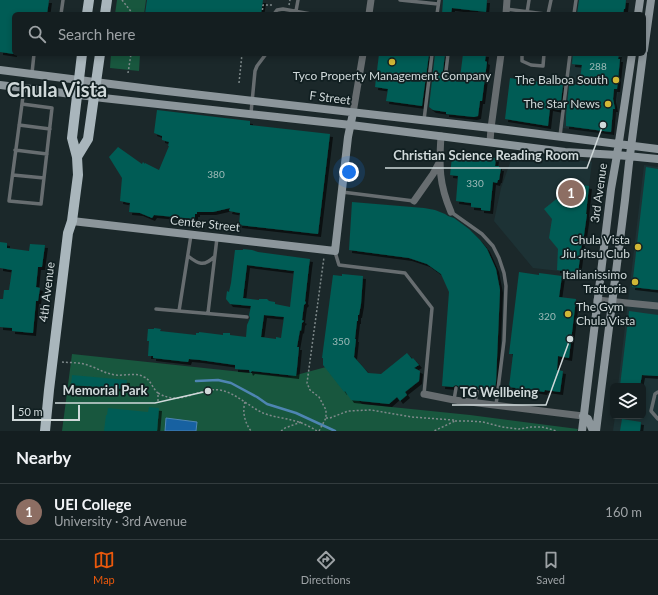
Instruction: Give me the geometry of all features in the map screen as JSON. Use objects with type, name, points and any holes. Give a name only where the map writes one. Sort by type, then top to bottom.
[{"type":"main road","points":[[87,12],[89,0]]},
{"type":"main road","points":[[105,12],[107,0]]},
{"type":"main road","points":[[638,12],[640,0]]},
{"type":"main road","points":[[646,36],[651,0]]},
{"type":"main road","name":"4th Avenue","points":[[45,431],[52,360],[68,233],[72,222],[78,175],[77,157],[72,138],[82,56]]},
{"type":"main road","points":[[77,157],[88,139],[100,56]]},
{"type":"main road","name":"3rd Avenue","points":[[582,431],[611,189],[632,56]]},
{"type":"main road","name":"3rd Avenue","points":[[595,431],[625,200],[629,157],[644,56]]},
{"type":"main road","name":"F Street","points":[[0,70],[658,148]]},
{"type":"main road","name":"F Street","points":[[0,85],[351,125],[565,152],[658,159]]},
{"type":"main road","points":[[335,251],[353,113]]},
{"type":"main road","name":"Center Street","points":[[72,222],[335,251]]},
{"type":"main road","points":[[584,416],[588,419],[595,431]]},
{"type":"street","points":[[369,12],[371,0]]},
{"type":"street","points":[[506,11],[507,0]]},
{"type":"street","points":[[353,113],[363,56]]},
{"type":"street","points":[[490,142],[500,56]]},
{"type":"street","points":[[441,136],[439,164],[440,175],[445,198],[451,212]]},
{"type":"street","points":[[414,201],[439,164]]},
{"type":"street","points":[[597,300],[658,306]]},
{"type":"street","points":[[424,394],[454,400],[584,416]]},
{"type":"lane","points":[[61,12],[63,0]]},
{"type":"lane","points":[[296,11],[298,0]]},
{"type":"lane","points":[[400,0],[439,2],[437,12]]},
{"type":"lane","points":[[527,12],[529,0]]},
{"type":"lane","points":[[548,12],[551,0]]},
{"type":"lane","points":[[574,12],[576,0]]},
{"type":"lane","points":[[275,12],[283,9],[301,12]]},
{"type":"lane","points":[[506,11],[516,12]]},
{"type":"lane","points":[[32,74],[34,56]]},
{"type":"lane","points":[[251,114],[255,71],[264,56]]},
{"type":"lane","points":[[423,121],[432,56]]},
{"type":"lane","points":[[445,80],[448,56]]},
{"type":"lane","points":[[522,56],[522,61],[531,65],[543,66],[544,56]]},
{"type":"lane","points":[[560,136],[570,56]]},
{"type":"lane","points":[[22,104],[52,108],[48,154],[41,204],[9,200],[24,88]]},
{"type":"lane","points":[[19,125],[50,128]]},
{"type":"lane","points":[[15,150],[48,154]]},
{"type":"lane","points":[[13,175],[44,178]]},
{"type":"lane","points":[[342,192],[414,201]]},
{"type":"lane","points":[[451,212],[482,234],[493,246],[500,258],[504,272],[506,286],[504,341],[496,405]]},
{"type":"lane","points":[[179,311],[191,235]]},
{"type":"lane","points":[[208,313],[216,238]]},
{"type":"lane","points":[[335,251],[339,265],[404,273],[432,308],[424,394]]},
{"type":"lane","points":[[188,256],[193,261],[202,264],[208,263],[214,257]]},
{"type":"lane","points":[[156,309],[247,317]]},
{"type":"lane","points":[[454,400],[456,388]]},
{"type":"lane","points":[[475,402],[477,391]]},
{"type":"lane","points":[[658,392],[655,394],[651,411],[658,419]]},
{"type":"path","points":[[122,0],[132,12]]},
{"type":"path","points":[[128,73],[131,56]]},
{"type":"path","points":[[239,83],[242,56]]},
{"type":"path","points":[[52,360],[84,364],[115,375],[136,374],[149,380],[154,390],[162,396],[172,398],[188,397],[206,391],[219,390],[231,394],[267,414],[301,422],[319,430],[326,418],[326,410],[319,397],[310,390],[307,383],[325,250]]},
{"type":"path","points":[[158,393],[158,402]]},
{"type":"path","points":[[245,402],[243,408],[245,420],[251,431]]},
{"type":"path","points":[[326,418],[348,412],[379,410],[412,417],[455,421],[468,420],[519,429],[542,427],[557,431]]},
{"type":"path","points":[[434,431],[455,421]]},
{"type":"path","points":[[281,431],[301,422]]},
{"type":"path","points":[[541,431],[542,427]]},
{"type":"shaded area","points":[[572,56],[622,56],[613,135],[563,128]]},
{"type":"shaded area","points":[[514,152],[592,162],[578,273],[533,268],[494,221],[501,188]]},
{"type":"shaded area","points":[[644,165],[658,167],[658,431],[613,431],[615,419],[646,419],[646,383],[618,383]]},
{"type":"green space","points":[[117,0],[146,0],[144,12],[115,12]]},
{"type":"green space","points":[[111,56],[140,56],[139,71],[110,68]]},
{"type":"green space","points":[[72,354],[289,377],[326,367],[362,404],[470,415],[578,429],[577,431],[62,431]]},
{"type":"water","points":[[166,418],[197,422],[196,431],[165,431]]},
{"type":"building","points":[[0,0],[49,0],[47,12],[12,12],[12,54],[0,52]]},
{"type":"building","points":[[147,0],[263,0],[261,12],[145,12]]},
{"type":"building","points":[[443,0],[487,0],[486,12],[452,8],[451,12],[442,12]]},
{"type":"building","points":[[579,0],[626,0],[623,12],[577,12]]},
{"type":"building","points":[[379,56],[429,56],[422,106],[386,101],[388,89],[375,87]]},
{"type":"building","points":[[435,56],[445,56],[442,79],[445,82],[448,81],[449,76],[460,78],[463,56],[486,56],[485,61],[487,62],[482,101],[480,101],[478,116],[474,117],[446,114],[446,112],[433,110],[429,107]]},
{"type":"building","points":[[573,56],[619,56],[618,59],[620,59],[617,89],[614,89],[613,99],[615,109],[613,109],[611,132],[566,126],[569,86],[571,86],[571,84],[579,85],[582,65],[572,64]]},
{"type":"building","points":[[510,78],[563,85],[560,110],[550,108],[548,126],[505,119]]},
{"type":"building","points":[[157,110],[250,121],[250,125],[330,134],[318,234],[239,225],[240,213],[229,211],[230,208],[213,212],[197,212],[197,214],[195,214],[195,219],[154,215],[152,218],[140,213],[129,212],[130,203],[120,201],[122,178],[109,157],[118,147],[142,164],[143,162],[159,170],[169,146],[169,142],[162,140],[162,136],[154,133]]},
{"type":"building","points":[[463,155],[496,158],[495,166],[499,166],[499,168],[501,168],[499,180],[497,183],[493,182],[490,211],[471,207],[471,203],[456,201],[458,176],[450,175],[452,157],[462,158]]},
{"type":"building","points":[[646,167],[658,169],[658,290],[632,287]]},
{"type":"building","points":[[575,184],[589,186],[587,214],[578,273],[557,270],[558,249],[549,238],[552,219],[544,209],[570,188],[574,188]]},
{"type":"building","points":[[352,202],[435,210],[454,218],[469,229],[487,249],[496,269],[500,290],[496,382],[494,393],[480,391],[477,388],[474,390],[459,388],[456,385],[453,387],[442,386],[449,292],[441,274],[427,264],[409,258],[349,250]]},
{"type":"building","points":[[0,242],[7,243],[7,248],[29,251],[30,244],[45,245],[42,267],[38,267],[36,287],[40,288],[38,301],[36,301],[33,333],[12,331],[12,328],[0,327],[0,299],[3,299],[4,290],[9,290],[12,270],[0,268]]},
{"type":"building","points":[[235,250],[310,259],[306,303],[304,305],[302,320],[304,321],[302,323],[301,331],[300,330],[297,347],[299,347],[296,376],[252,371],[250,373],[249,370],[235,369],[235,365],[189,359],[188,362],[153,358],[153,356],[148,356],[148,329],[154,328],[161,329],[160,331],[196,335],[196,333],[199,332],[223,335],[223,333],[230,333],[230,335],[246,337],[251,306],[230,304],[226,299],[227,291],[229,292],[231,283]],"holes":[[[247,265],[294,271],[290,307],[275,304],[275,302],[267,299],[259,300],[243,298]],[[264,315],[284,317],[281,338],[276,337],[276,339],[261,337]]]},
{"type":"building","points":[[519,272],[562,276],[559,297],[576,299],[569,358],[558,356],[557,370],[563,371],[560,392],[532,390],[532,392],[515,390],[516,388],[509,387],[513,354],[509,354]]},
{"type":"building","points":[[342,274],[363,276],[354,357],[368,373],[381,374],[407,353],[419,365],[414,368],[420,371],[419,381],[405,392],[407,395],[400,401],[397,397],[389,404],[351,400],[323,365],[322,358],[333,275],[342,276]]},
{"type":"building","points":[[629,311],[658,315],[658,376],[642,375],[641,383],[620,383]]},
{"type":"building","points":[[72,375],[127,380],[126,389],[71,385]]},
{"type":"building","points":[[149,407],[159,408],[157,431],[104,431],[108,408],[148,412]]},
{"type":"building","points":[[622,419],[641,422],[640,431],[620,431]]},
{"type":"waterway","points":[[196,381],[218,380],[231,383],[267,404],[296,413],[335,431]]},
{"type":"place","name":"Tyco Property Management Company","points":[[392,62]]},
{"type":"place","name":"The Balboa South","points":[[616,80]]},
{"type":"place","name":"The Star News","points":[[608,104]]},
{"type":"place","name":"Christian Science Reading Room","points":[[603,125]]},
{"type":"place","name":"UEI College","points":[[571,193]]},
{"type":"place","name":"Chula Vista Jiu Jitsu Club","points":[[638,247]]},
{"type":"place","name":"Italianissimo Trattoria","points":[[635,282]]},
{"type":"place","name":"The Gym Chula Vista","points":[[568,314]]},
{"type":"place","name":"TG Wellbeing","points":[[570,339]]},
{"type":"place","name":"Memorial Park","points":[[208,391]]},
{"type":"district","name":"Chula Vista","points":[[57,90]]}]
